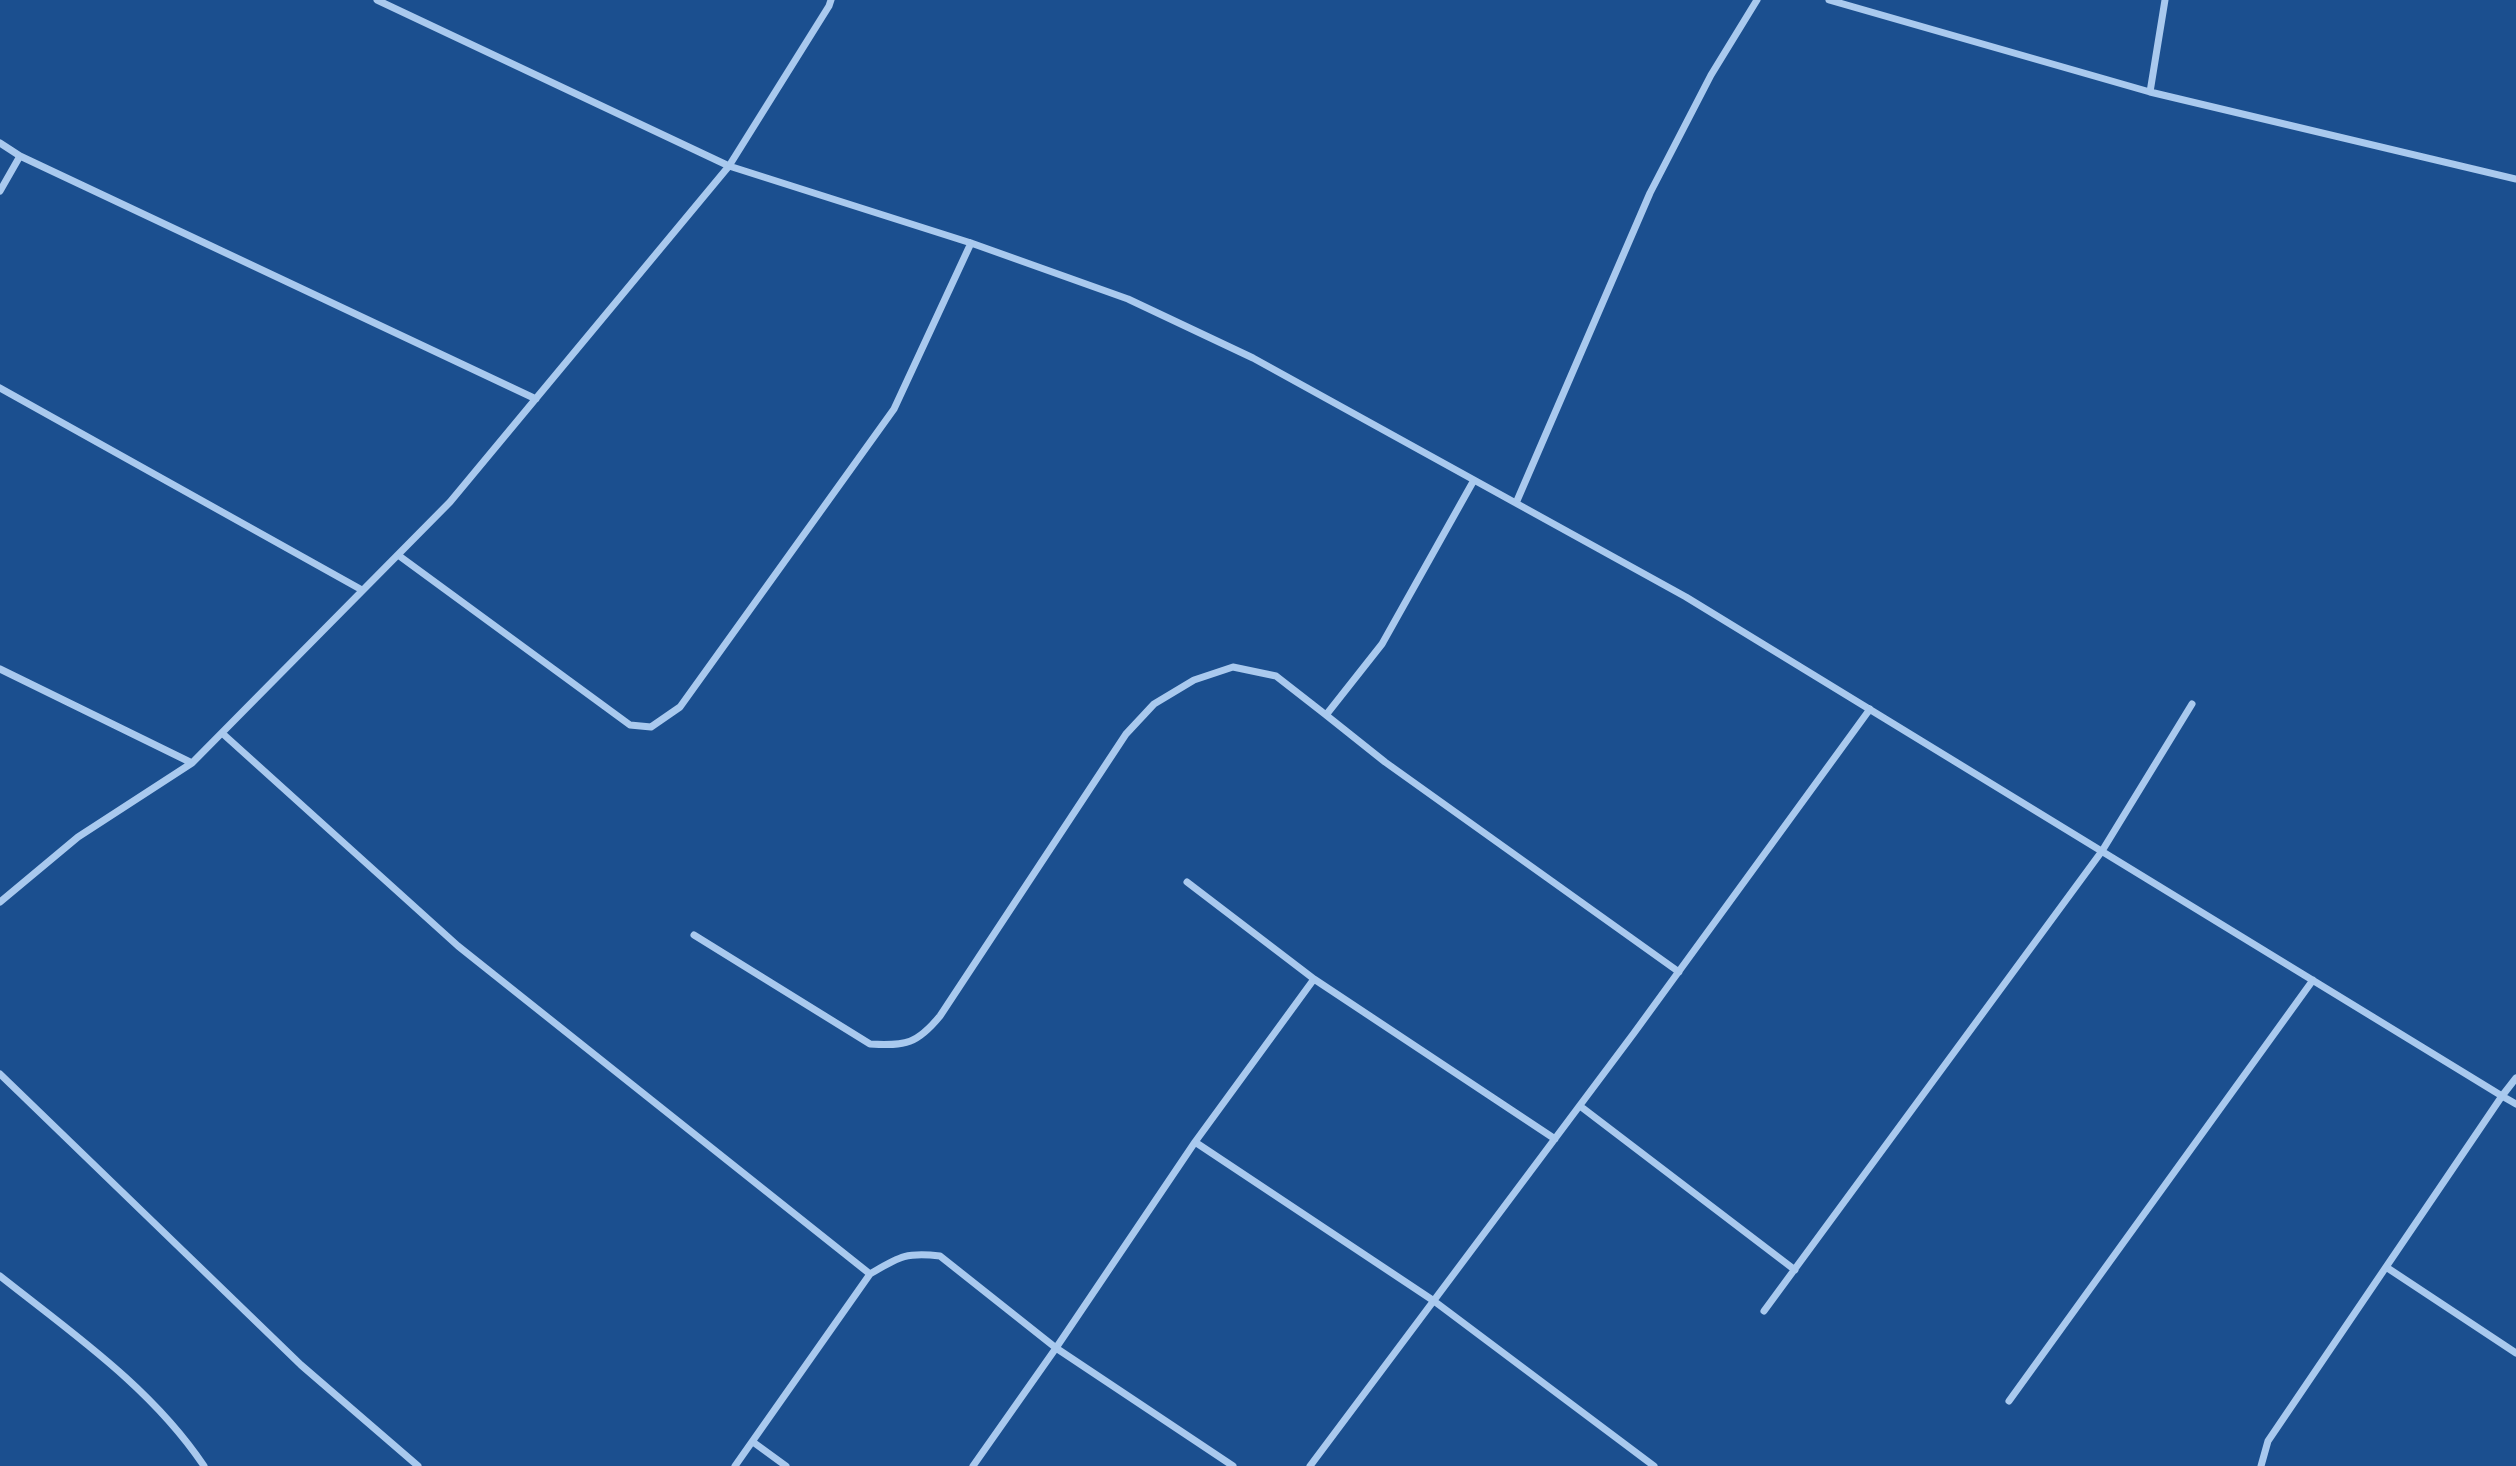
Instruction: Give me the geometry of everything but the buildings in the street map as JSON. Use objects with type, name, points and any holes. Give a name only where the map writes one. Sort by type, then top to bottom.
[{"type":"street","points":[[377,0],[729,166],[971,243],[1128,299],[1253,358],[1686,597],[2516,1104]]},
{"type":"street","points":[[0,902],[78,837],[192,763],[450,502],[729,166],[830,6],[831,0]]},
{"type":"street","points":[[1516,503],[1650,193],[1711,75],[1757,0]]},
{"type":"street","points":[[1829,0],[2150,92],[2516,179]]},
{"type":"street","points":[[2150,92],[2165,0]]},
{"type":"street","points":[[0,143],[20,156],[536,399]]},
{"type":"street","points":[[0,191],[20,156]]},
{"type":"street","points":[[398,555],[630,725],[651,727],[680,707],[894,409],[971,243]]},
{"type":"street","points":[[0,388],[362,590]]},
{"type":"street","points":[[1326,715],[1382,644],[1474,480]]},
{"type":"street","points":[[694,935],[870,1044],[896,1045],[923,1036],[940,1016],[1126,734],[1154,704],[1194,680],[1233,667],[1276,676],[1385,762],[1679,972]]},
{"type":"street","points":[[0,669],[192,763]]},
{"type":"street","points":[[1764,1311],[2102,851],[2192,704]]},
{"type":"street","points":[[1310,1466],[1580,1106],[1870,709]]},
{"type":"street","points":[[222,733],[458,946],[870,1274]]},
{"type":"street","points":[[1187,882],[1314,979],[1555,1139]]},
{"type":"street","points":[[973,1466],[1195,1142],[1314,979]]},
{"type":"street","points":[[2009,1401],[2313,981]]},
{"type":"street","points":[[0,1074],[301,1365],[418,1466]]},
{"type":"street","points":[[2261,1466],[2268,1441],[2516,1078]]},
{"type":"street","points":[[1580,1106],[1795,1270]]},
{"type":"street","points":[[1195,1142],[1434,1301],[1654,1466]]},
{"type":"street","points":[[735,1466],[870,1274],[900,1256],[918,1253],[940,1256],[1056,1348],[1233,1466]]},
{"type":"street","points":[[2386,1267],[2516,1353]]},
{"type":"street","points":[[0,1276],[90,1346],[146,1397],[204,1466]]},
{"type":"street","points":[[753,1442],[786,1466]]}]
